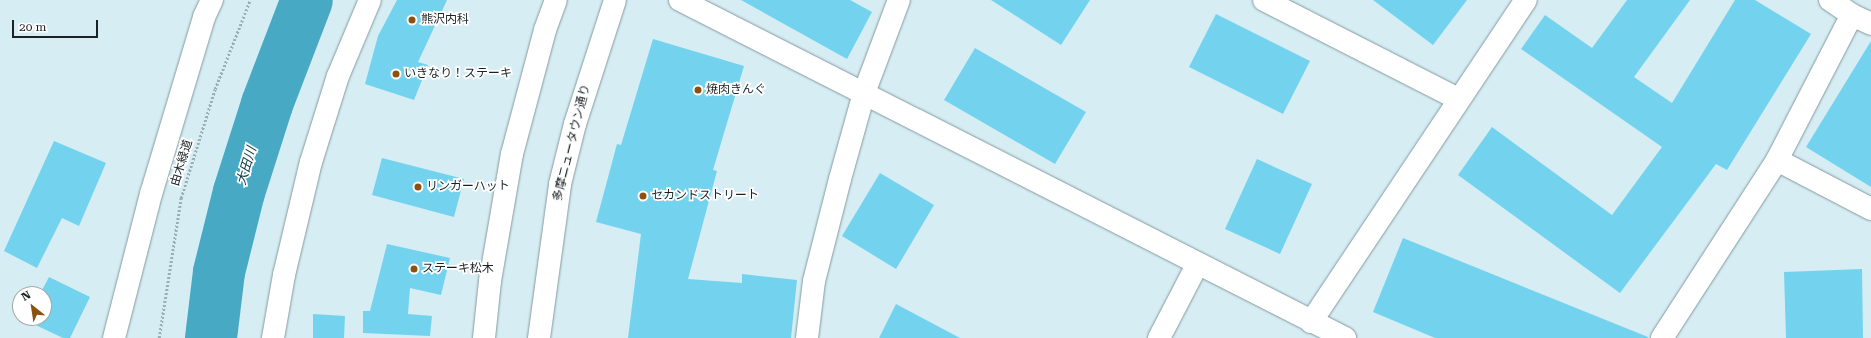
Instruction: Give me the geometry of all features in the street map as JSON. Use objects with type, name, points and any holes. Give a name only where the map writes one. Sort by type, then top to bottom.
[{"type":"street","points":[[114,338],[151,194],[204,17],[212,0]]},
{"type":"street","points":[[273,338],[284,275],[312,162],[338,76],[370,0]]},
{"type":"street","points":[[484,338],[490,281],[512,154],[545,30],[556,0]]},
{"type":"street","name":"多摩ニュータウン通り","points":[[539,338],[560,184],[575,124],[615,0]]},
{"type":"street","points":[[680,0],[1197,265],[1345,338]]},
{"type":"street","points":[[807,338],[814,281],[864,93],[899,0]]},
{"type":"street","points":[[1264,0],[1458,99]]},
{"type":"street","points":[[1311,322],[1458,99],[1526,0]]},
{"type":"street","points":[[1662,338],[1777,160],[1861,19],[1830,0]]},
{"type":"street","points":[[1777,160],[1871,209]]},
{"type":"street","points":[[1159,338],[1197,265]]},
{"type":"path","name":"由木緑道","points":[[160,338],[181,198],[214,89],[250,0]]},
{"type":"building","points":[[397,0],[447,0],[418,62],[428,65],[414,100],[365,84],[378,36]]},
{"type":"building","points":[[741,0],[850,0],[872,12],[847,59]]},
{"type":"building","points":[[991,0],[1090,0],[1061,45]]},
{"type":"building","points":[[1373,0],[1467,0],[1433,45]]},
{"type":"building","points":[[1627,0],[1690,0],[1634,77],[1672,103],[1735,0],[1755,0],[1811,34],[1727,170],[1716,164],[1620,293],[1458,175],[1492,127],[1612,215],[1662,147],[1521,49],[1545,15],[1592,48]]},
{"type":"building","points":[[1216,14],[1310,61],[1283,114],[1189,67]]},
{"type":"building","points":[[653,39],[744,66],[713,170],[717,171],[688,279],[742,283],[742,274],[797,280],[791,338],[628,338],[641,234],[596,222],[617,144],[621,145]]},
{"type":"building","points":[[1871,41],[1871,187],[1806,147]]},
{"type":"building","points":[[975,48],[1086,112],[1055,164],[944,100]]},
{"type":"building","points":[[54,141],[106,163],[79,226],[62,218],[37,268],[4,251]]},
{"type":"building","name":"リンガーハット","points":[[382,158],[464,179],[454,217],[372,195]]},
{"type":"building","points":[[1257,159],[1312,184],[1280,254],[1225,229]]},
{"type":"building","points":[[880,173],[934,205],[896,269],[842,236]]},
{"type":"building","points":[[1403,238],[1648,338],[1435,338],[1373,312]]},
{"type":"building","points":[[387,244],[450,258],[441,295],[410,288],[408,314],[432,316],[430,336],[363,333],[363,311],[370,311]]},
{"type":"building","points":[[1862,269],[1863,338],[1786,338],[1784,272]]},
{"type":"building","points":[[49,277],[90,297],[70,338],[63,338],[38,326],[52,326],[52,286],[44,286]]},
{"type":"building","points":[[896,304],[960,338],[879,338]]},
{"type":"building","points":[[313,314],[345,316],[344,338],[313,338]]},
{"type":"waterway","name":"大田川","points":[[211,338],[219,272],[239,192],[267,104],[307,0]]},
{"type":"place","name":"熊沢内科","points":[[412,20]]},
{"type":"place","name":"いきなり！ステーキ","points":[[396,74]]},
{"type":"place","name":"焼肉きんぐ","points":[[698,90]]},
{"type":"place","name":"リンガーハット","points":[[418,187]]},
{"type":"place","name":"セカンドストリート","points":[[643,196]]},
{"type":"place","name":"ステーキ松木","points":[[414,269]]}]
